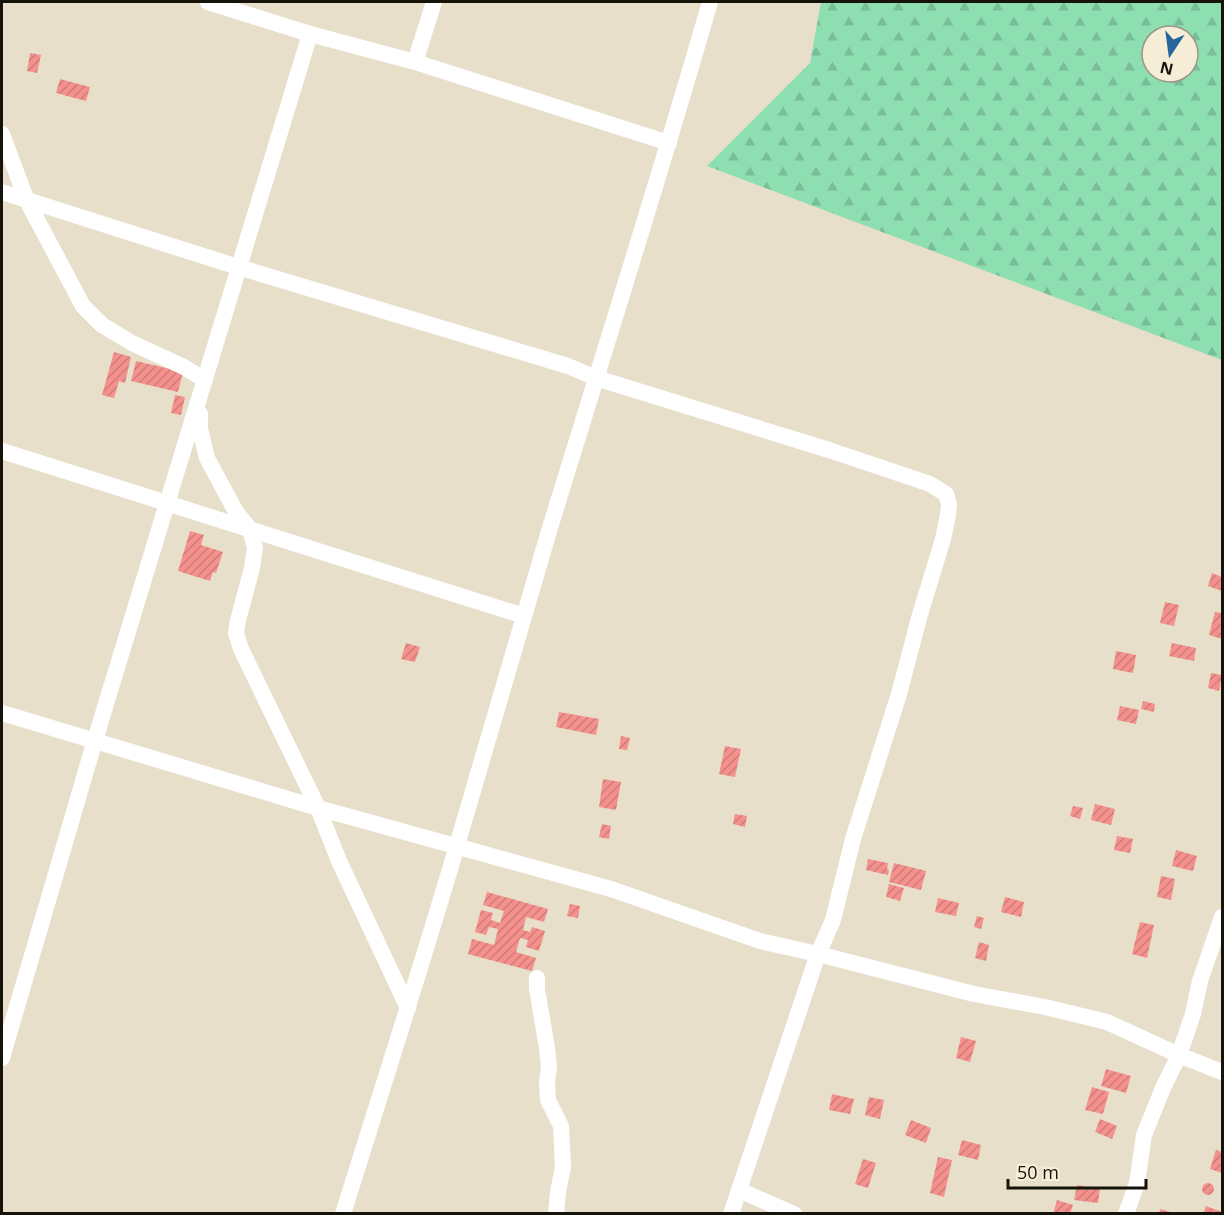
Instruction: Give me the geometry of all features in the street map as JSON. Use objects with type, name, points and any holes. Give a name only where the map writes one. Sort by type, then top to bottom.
[{"type":"street","points":[[208,2],[310,34],[415,62],[669,143]]},
{"type":"street","points":[[415,62],[434,2]]},
{"type":"street","points":[[343,1214],[457,847],[524,616],[710,2]]},
{"type":"street","points":[[2,1058],[95,740],[310,34]]},
{"type":"street","points":[[2,134],[27,201],[83,306],[102,325],[132,344],[184,367],[203,387],[200,429],[207,458],[236,512],[250,529],[255,548],[236,633],[241,649],[318,808],[339,861],[408,1008]]},
{"type":"street","points":[[2,192],[238,267],[568,366],[596,378],[829,450],[930,484],[946,494],[949,504],[943,538],[896,702],[853,839],[832,920],[818,954],[731,1214]]},
{"type":"street","points":[[2,451],[524,616]]},
{"type":"street","points":[[2,713],[318,808],[611,890],[760,941],[974,994],[1045,1007],[1107,1022],[1222,1072]]},
{"type":"street","points":[[1126,1214],[1137,1183],[1144,1135],[1179,1055],[1193,1014],[1200,981],[1222,917]]},
{"type":"street","points":[[537,978],[549,1067],[548,1100],[561,1126],[563,1167],[556,1214]]},
{"type":"street","points":[[739,1190],[794,1214]]},
{"type":"green space","points":[[821,2],[1222,2],[1222,360],[707,166],[810,63]]},
{"type":"building","points":[[30,53],[41,55],[37,73],[27,71]]},
{"type":"building","points":[[60,79],[90,87],[86,101],[56,93]]},
{"type":"building","points":[[114,352],[131,357],[125,383],[119,381],[114,398],[102,395]]},
{"type":"building","points":[[136,361],[183,372],[178,392],[131,381]]},
{"type":"building","points":[[175,395],[185,397],[181,415],[171,413]]},
{"type":"building","points":[[190,531],[204,535],[201,545],[223,552],[216,573],[213,572],[210,581],[178,571]]},
{"type":"building","points":[[1212,573],[1222,577],[1222,591],[1208,586]]},
{"type":"building","points":[[1165,602],[1179,605],[1174,626],[1160,623]]},
{"type":"building","points":[[1215,612],[1222,613],[1222,639],[1209,635]]},
{"type":"building","points":[[406,643],[420,647],[415,662],[401,659]]},
{"type":"building","points":[[1172,643],[1196,648],[1194,661],[1169,656]]},
{"type":"building","points":[[1116,651],[1136,655],[1133,673],[1113,669]]},
{"type":"building","points":[[1211,673],[1222,675],[1219,691],[1208,688]]},
{"type":"building","points":[[1143,701],[1155,704],[1154,712],[1141,709]]},
{"type":"building","points":[[1120,706],[1139,710],[1136,724],[1117,720]]},
{"type":"building","points":[[559,712],[599,719],[596,735],[556,727]]},
{"type":"building","points":[[621,736],[630,738],[627,750],[619,749]]},
{"type":"building","points":[[725,746],[741,749],[735,777],[719,774]]},
{"type":"building","points":[[603,779],[621,782],[616,810],[599,807]]},
{"type":"building","points":[[1095,804],[1115,809],[1111,825],[1091,820]]},
{"type":"building","points":[[1073,806],[1083,808],[1080,819],[1070,816]]},
{"type":"building","points":[[735,814],[747,816],[745,827],[733,824]]},
{"type":"building","points":[[602,824],[611,826],[609,839],[599,837]]},
{"type":"building","points":[[1117,836],[1133,839],[1130,853],[1114,850]]},
{"type":"building","points":[[1176,850],[1197,856],[1193,871],[1172,866]]},
{"type":"building","points":[[868,859],[888,863],[888,875],[866,870]]},
{"type":"building","points":[[894,863],[926,871],[921,890],[889,882]]},
{"type":"building","points":[[1161,876],[1175,879],[1171,900],[1157,897]]},
{"type":"building","points":[[889,884],[904,888],[900,901],[886,897]]},
{"type":"building","points":[[487,892],[548,909],[544,922],[526,917],[523,930],[530,932],[532,927],[545,931],[539,951],[526,947],[528,940],[520,938],[516,952],[536,958],[532,971],[468,954],[472,939],[494,945],[498,929],[489,927],[486,935],[475,932],[481,910],[493,913],[491,920],[500,923],[504,911],[483,905]]},
{"type":"building","points":[[1005,897],[1024,902],[1021,917],[1001,912]]},
{"type":"building","points":[[938,898],[959,903],[956,916],[935,912]]},
{"type":"building","points":[[570,904],[580,906],[578,918],[567,916]]},
{"type":"building","points":[[977,916],[984,918],[981,929],[974,927]]},
{"type":"building","points":[[1140,922],[1154,925],[1147,958],[1132,954]]},
{"type":"building","points":[[979,942],[989,945],[986,961],[975,958]]},
{"type":"building","points":[[961,1037],[976,1041],[970,1062],[956,1058]]},
{"type":"building","points":[[1106,1069],[1131,1076],[1126,1093],[1101,1086]]},
{"type":"building","points":[[1092,1087],[1109,1092],[1103,1114],[1085,1110]]},
{"type":"building","points":[[832,1094],[854,1099],[850,1114],[829,1110]]},
{"type":"building","points":[[869,1097],[884,1100],[880,1119],[865,1115]]},
{"type":"building","points":[[1100,1119],[1117,1126],[1112,1139],[1095,1132]]},
{"type":"building","points":[[911,1120],[931,1128],[926,1143],[905,1135]]},
{"type":"building","points":[[962,1140],[981,1145],[978,1160],[958,1155]]},
{"type":"building","points":[[1216,1150],[1222,1152],[1222,1173],[1210,1169]]},
{"type":"building","points":[[938,1157],[952,1160],[944,1197],[930,1193]]},
{"type":"building","points":[[863,1159],[876,1163],[868,1188],[855,1184]]},
{"type":"building","points":[[1210,1183],[1213,1184],[1213,1194],[1206,1195],[1203,1194],[1202,1187],[1203,1184]]},
{"type":"building","points":[[1077,1185],[1100,1189],[1098,1203],[1074,1200]]},
{"type":"building","points":[[1057,1200],[1073,1205],[1070,1214],[1053,1214]]},
{"type":"building","points":[[1206,1206],[1222,1212],[1222,1214],[1203,1214]]},
{"type":"building","points":[[1160,1209],[1174,1213],[1174,1214],[1159,1214]]}]
